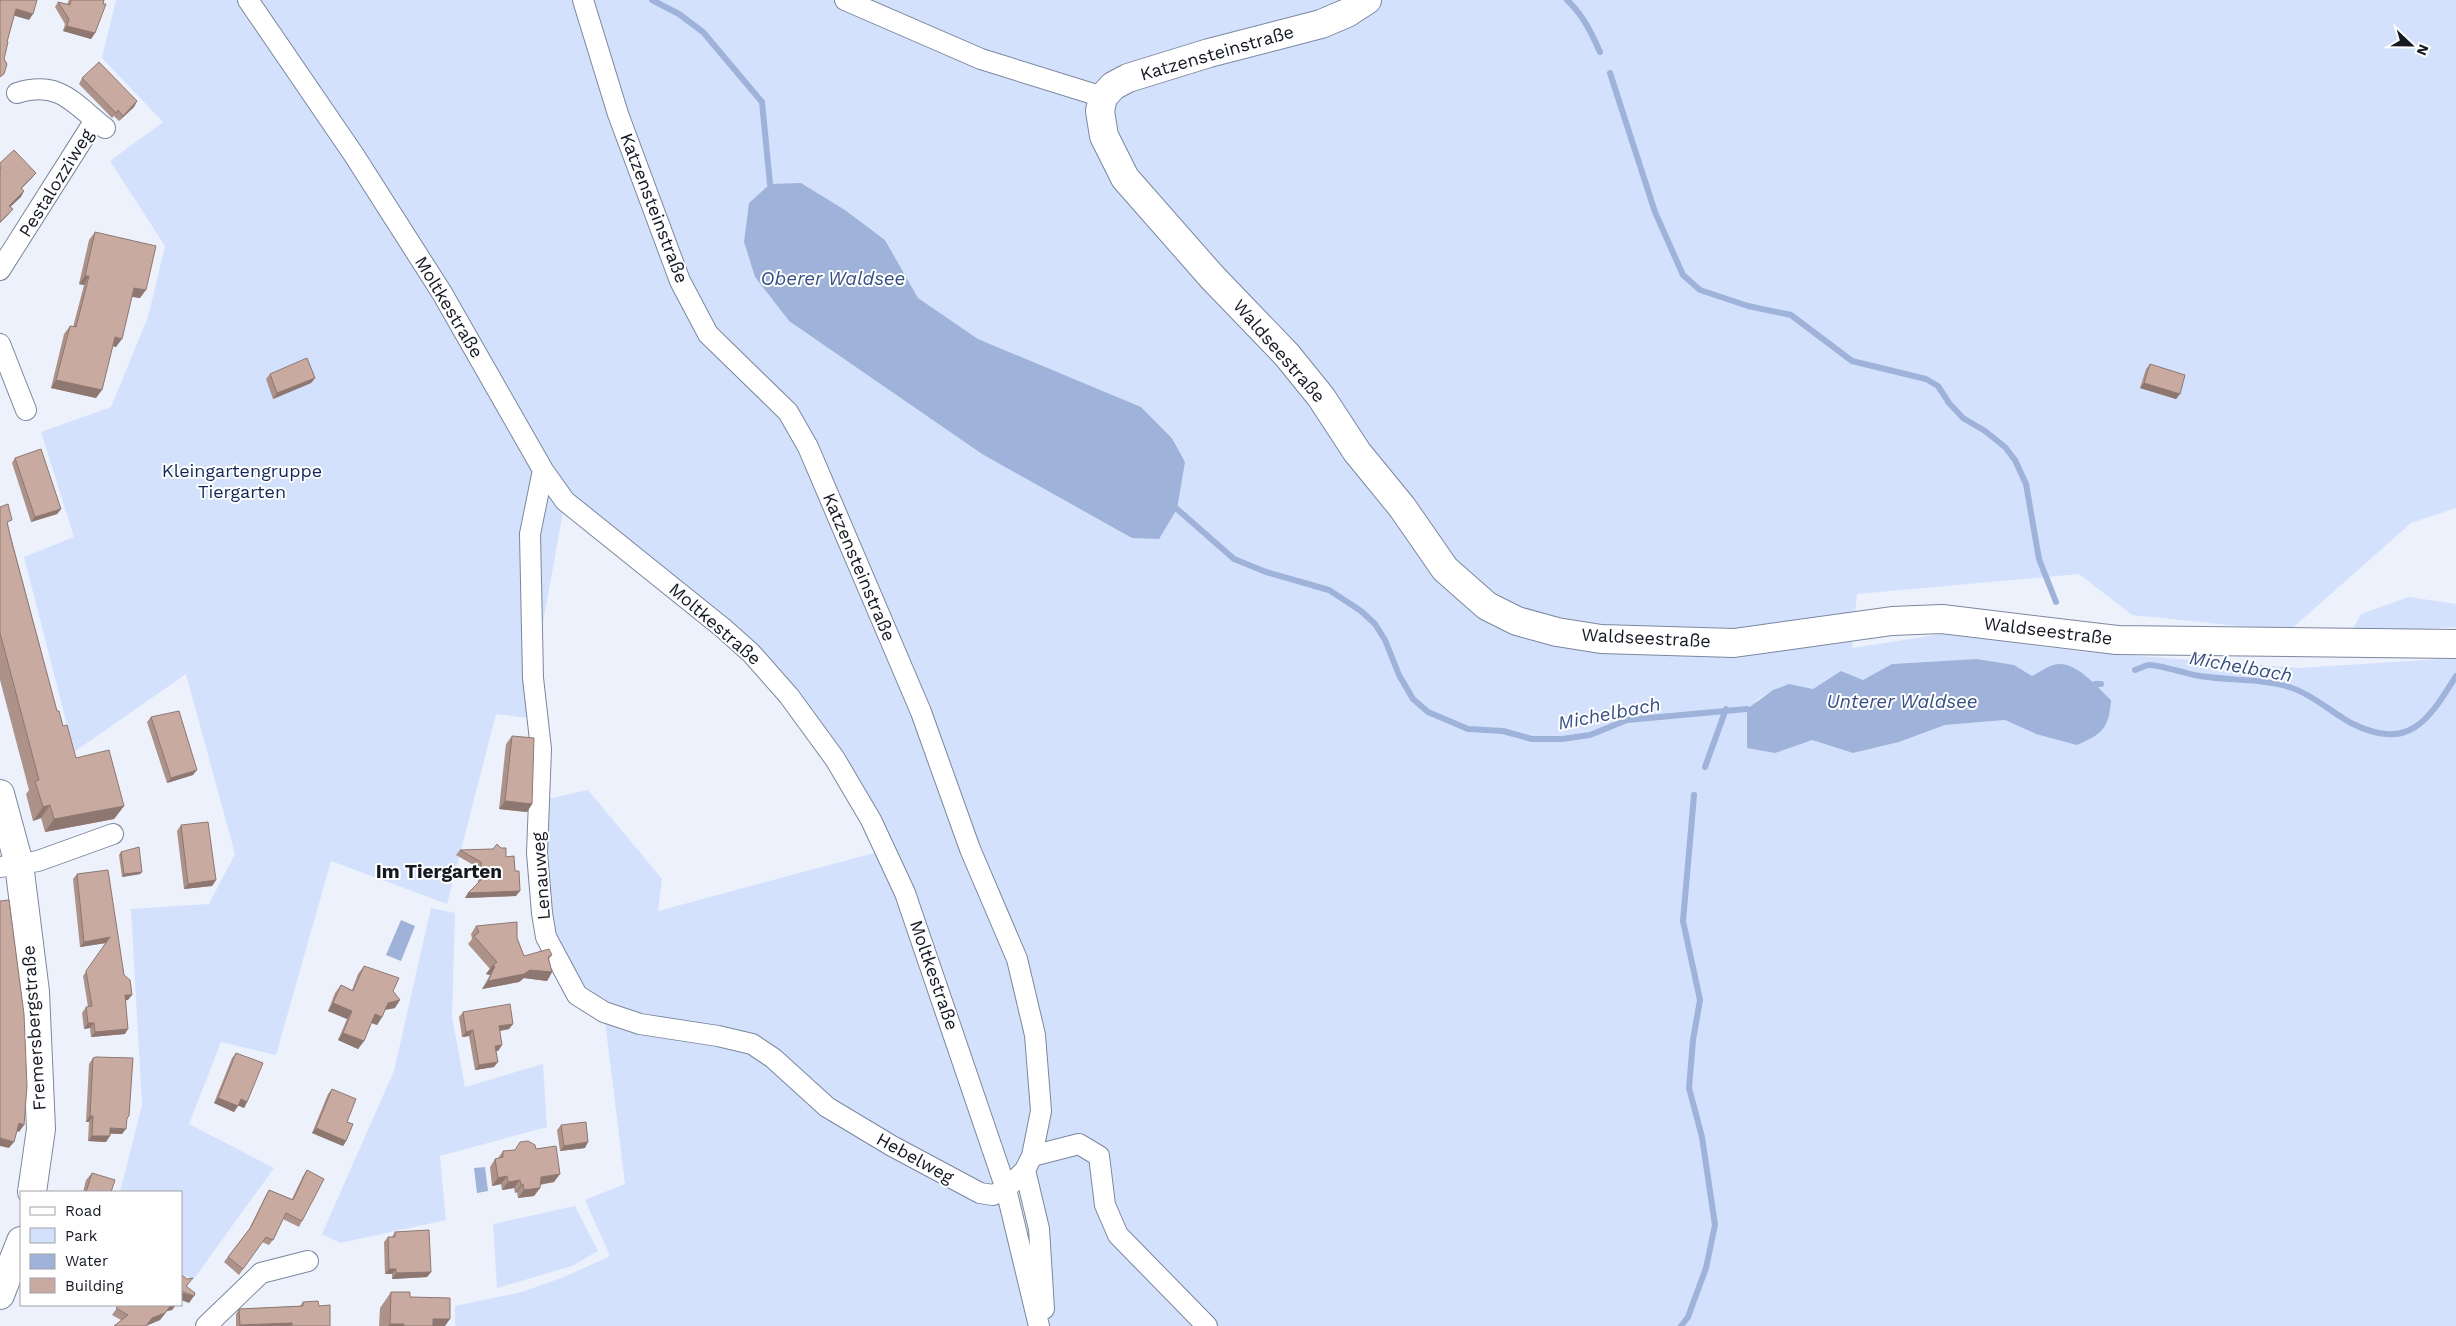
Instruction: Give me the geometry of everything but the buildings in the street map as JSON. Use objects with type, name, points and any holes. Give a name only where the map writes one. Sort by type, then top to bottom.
[{"type":"street","name":"Moltkestraße","points":[[248,0],[354,155],[442,293],[543,470],[565,500],[723,628],[751,653],[789,696],[835,759],[871,820],[905,893],[1006,1189],[1039,1326]]},
{"type":"street","name":"Katzensteinstraße","points":[[583,0],[618,114],[680,281],[708,334],[788,412],[808,447],[921,712],[970,849],[1016,959],[1035,1035],[1040,1080],[1041,1111],[1029,1163],[1039,1229],[1046,1326]]},
{"type":"street","points":[[845,0],[981,59],[1103,97]]},
{"type":"street","name":"Katzensteinstraße","points":[[1103,97],[1113,86],[1150,69],[1321,24],[1347,14],[1367,0]]},
{"type":"street","name":"Pestalozziweg","points":[[0,270],[100,124],[63,94],[49,88],[33,88],[17,93]]},
{"type":"street","name":"Waldseestraße","points":[[1103,97],[1100,111],[1104,136],[1125,178],[1212,277],[1293,362],[1321,397],[1357,452],[1402,507],[1445,569],[1488,606],[1517,621],[1557,632],[1601,639],[1734,643],[1892,621],[1942,619],[2117,640],[2456,644]]},
{"type":"street","points":[[0,344],[26,410]]},
{"type":"street","name":"Lenauweg","points":[[543,470],[530,534],[533,678],[541,749],[537,853],[546,937],[577,995],[604,1012],[640,1024],[718,1036],[752,1044],[773,1058],[827,1107]]},
{"type":"street","name":"Fremersbergstraße","points":[[0,794],[10,865],[35,992],[41,1120],[32,1191]]},
{"type":"street","points":[[10,865],[38,861],[113,834]]},
{"type":"street","name":"Hebelweg","points":[[827,1107],[892,1146],[980,1193],[993,1195],[1006,1189]]},
{"type":"street","points":[[1006,1189],[1029,1163],[1079,1144],[1099,1156],[1105,1205],[1118,1235],[1207,1326]]},
{"type":"street","points":[[0,1295],[20,1244]]},
{"type":"street","points":[[206,1326],[260,1274],[308,1261]]},
{"type":"green space","name":"Kleingartengruppe Tiergarten","points":[[116,0],[2456,0],[2456,508],[2411,523],[2289,631],[2132,615],[2079,574],[1857,594],[1852,648],[1942,634],[2087,652],[2299,668],[2456,658],[2456,1326],[1046,1326],[1025,1171],[1006,1189],[1039,1326],[455,1326],[455,1306],[522,1292],[564,1277],[610,1256],[585,1200],[625,1184],[604,1013],[577,995],[546,937],[539,801],[588,790],[662,879],[658,911],[885,850],[789,696],[565,501],[533,678],[538,719],[496,714],[447,904],[331,861],[276,1055],[221,1042],[189,1124],[274,1168],[193,1280],[182,1274],[182,1191],[120,1191],[142,1105],[131,909],[209,904],[235,854],[186,674],[74,752],[24,557],[74,537],[41,432],[111,407],[148,317],[165,246],[110,161],[163,122],[102,58]],"holes":[[[801,183],[845,210],[885,240],[918,298],[978,339],[1141,407],[1172,437],[1185,462],[1057,494],[982,454],[789,321],[755,277],[744,242]],[[1977,659],[2014,665],[2032,676],[2053,664],[2036,734],[2005,720],[1945,725],[1899,742],[1853,753],[1812,740],[1755,701],[1782,687],[1795,686],[1813,689],[1841,671],[1863,680],[1892,664]]]},
{"type":"green space","points":[[2409,597],[2456,604],[2456,627],[2351,633],[2361,614]]},
{"type":"green space","points":[[431,908],[455,913],[452,1017],[465,1087],[543,1064],[547,1127],[440,1156],[446,1220],[340,1243],[322,1234],[394,1071]]},
{"type":"green space","points":[[575,1206],[598,1251],[572,1266],[497,1288],[493,1224]]},
{"type":"water","name":"Oberer Waldsee","points":[[801,183],[845,210],[885,240],[918,298],[978,339],[1141,407],[1172,438],[1185,462],[1177,509],[1159,539],[1132,538],[982,454],[789,321],[755,277],[744,242],[749,203],[770,184]]},
{"type":"water","name":"Unterer Waldsee","points":[[1977,659],[2014,665],[2032,676],[2053,665],[2061,664],[2077,670],[2092,681],[2111,700],[2106,724],[2098,734],[2077,745],[2036,734],[2005,720],[1945,725],[1899,742],[1853,753],[1812,740],[1775,753],[1747,748],[1747,709],[1773,690],[1789,684],[1813,689],[1841,671],[1863,680],[1892,664]]},
{"type":"water","points":[[401,920],[415,926],[401,961],[386,955]]},
{"type":"water","points":[[485,1167],[488,1191],[477,1193],[474,1168]]},
{"type":"waterway","name":"Michelbach","points":[[652,0],[679,14],[703,32],[762,102],[770,184]]},
{"type":"waterway","points":[[1567,0],[1582,18],[1600,52]]},
{"type":"waterway","points":[[1610,73],[1655,212],[1683,275],[1700,290],[1748,306],[1791,315],[1852,361],[1926,379],[1938,386],[1949,403],[1963,418],[1985,431],[2005,447],[2015,460],[2026,484],[2039,559],[2056,602]]},
{"type":"waterway","name":"Michelbach","points":[[1177,509],[1234,559],[1266,572],[1329,590],[1361,611],[1375,624],[1385,640],[1399,675],[1413,699],[1428,712],[1468,729],[1503,731],[1532,739],[1562,739],[1590,735],[1627,720],[1747,709]]},
{"type":"waterway","name":"Michelbach","points":[[2135,670],[2152,665],[2205,677],[2282,685],[2300,691],[2351,723],[2371,731],[2388,734],[2402,733],[2415,727],[2426,718],[2456,676]]},
{"type":"waterway","name":"Michelbach","points":[[2095,684],[2101,684]]},
{"type":"waterway","points":[[1705,767],[1726,709]]},
{"type":"waterway","points":[[1681,1326],[1688,1317],[1706,1268],[1715,1225],[1702,1137],[1689,1088],[1693,1040],[1700,1000],[1683,921],[1694,795]]},
{"type":"district","name":"Im Tiergarten","points":[[439,871]]}]
